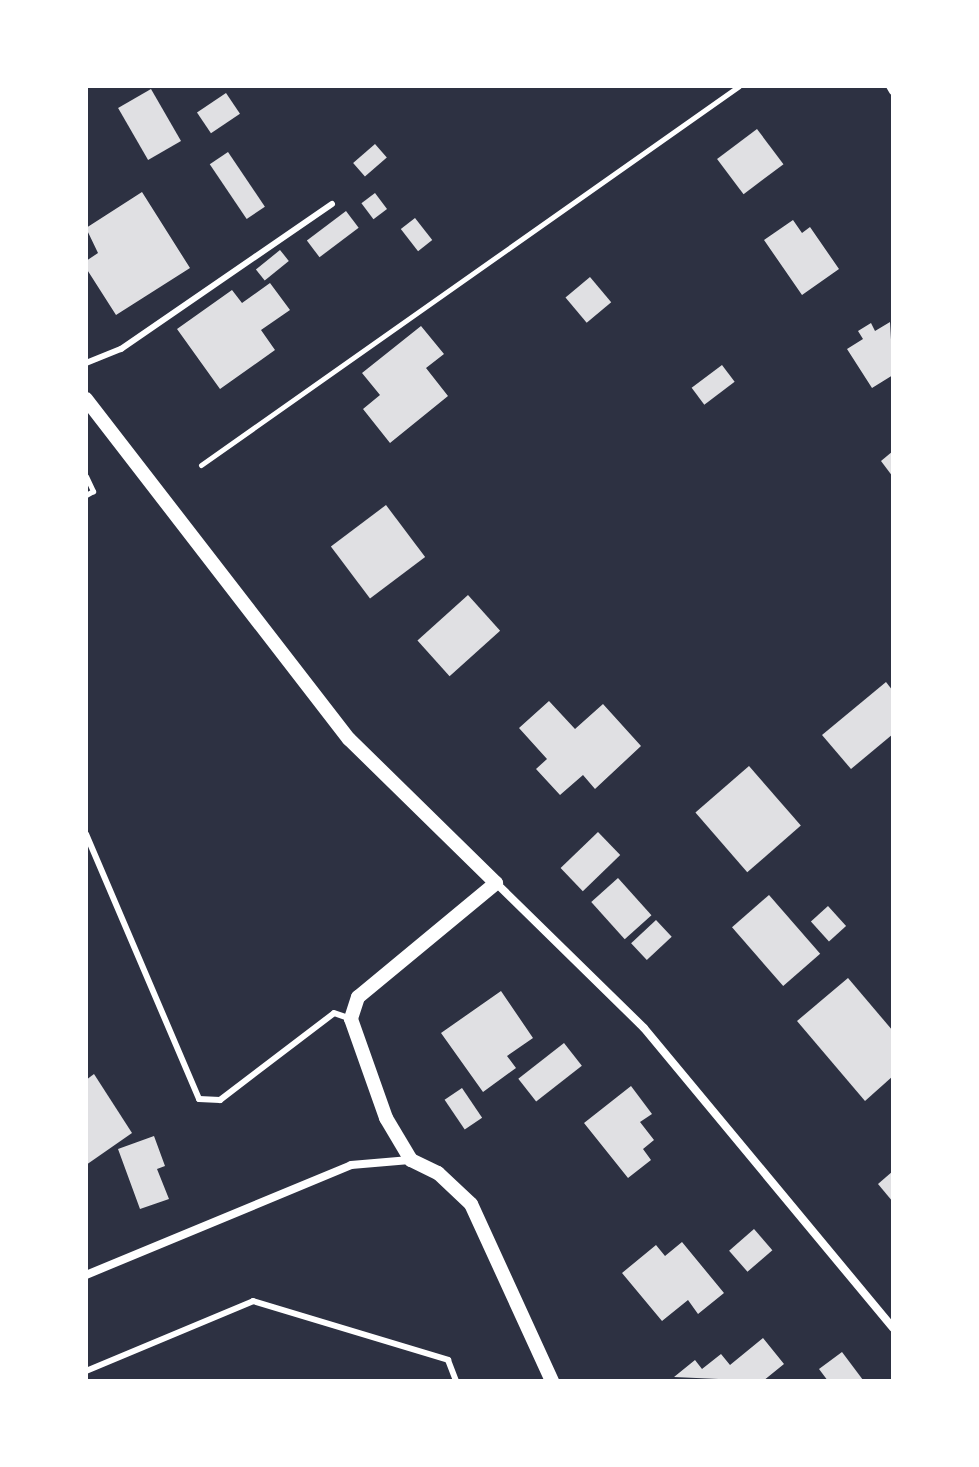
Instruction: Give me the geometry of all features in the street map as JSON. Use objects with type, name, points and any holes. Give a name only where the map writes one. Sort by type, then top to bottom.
[{"type":"street","points":[[86,399],[349,739],[644,1028],[893,1328]]},
{"type":"street","points":[[411,1160],[386,1118],[351,1019],[358,997],[496,883]]},
{"type":"street","points":[[86,1275],[351,1165],[411,1160],[438,1173],[471,1204],[552,1381]]},
{"type":"lane","points":[[86,363],[121,349],[332,204]]},
{"type":"lane","points":[[86,834],[199,1099],[220,1100],[334,1013],[351,1019]]},
{"type":"lane","points":[[86,1371],[253,1301],[448,1360],[456,1381]]},
{"type":"path","points":[[201,465],[739,86]]},
{"type":"path","points":[[86,476],[93,491],[86,495]]},
{"type":"building","points":[[151,89],[181,141],[148,160],[118,108]]},
{"type":"building","points":[[226,93],[240,114],[211,133],[197,113]]},
{"type":"building","points":[[757,129],[783,164],[744,194],[717,159]]},
{"type":"building","points":[[375,144],[387,158],[365,177],[353,163]]},
{"type":"building","points":[[228,152],[265,207],[247,219],[210,164]]},
{"type":"building","points":[[142,192],[190,268],[116,315],[86,268],[86,261],[98,253],[86,228]]},
{"type":"building","points":[[375,193],[387,209],[373,219],[361,203]]},
{"type":"building","points":[[346,211],[359,228],[320,257],[307,240]]},
{"type":"building","points":[[415,218],[432,240],[418,251],[401,229]]},
{"type":"building","points":[[793,220],[802,233],[810,227],[839,269],[802,295],[764,240]]},
{"type":"building","points":[[280,250],[289,261],[265,280],[256,270]]},
{"type":"building","points":[[590,277],[611,302],[587,323],[565,298]]},
{"type":"building","points":[[270,283],[290,310],[261,330],[275,350],[220,389],[177,329],[232,290],[242,303]]},
{"type":"building","points":[[890,322],[893,375],[872,388],[847,349],[863,339],[858,331],[871,323],[875,331]]},
{"type":"building","points":[[421,326],[444,354],[426,368],[448,396],[390,443],[363,409],[380,395],[362,373]]},
{"type":"building","points":[[722,365],[735,382],[704,405],[692,388]]},
{"type":"building","points":[[893,451],[893,477],[881,461]]},
{"type":"building","points":[[386,505],[425,557],[370,598],[331,547]]},
{"type":"building","points":[[468,595],[500,631],[450,676],[417,641]]},
{"type":"building","points":[[886,682],[893,691],[893,734],[851,769],[822,735]]},
{"type":"building","points":[[549,701],[575,729],[603,704],[641,746],[595,789],[583,775],[560,795],[536,769],[547,759],[519,728]]},
{"type":"building","points":[[749,766],[801,826],[747,872],[695,813]]},
{"type":"building","points":[[598,832],[620,855],[583,891],[561,868]]},
{"type":"building","points":[[618,878],[651,915],[625,939],[591,902]]},
{"type":"building","points":[[769,895],[820,954],[783,986],[732,927]]},
{"type":"building","points":[[828,906],[846,926],[829,941],[811,921]]},
{"type":"building","points":[[656,920],[672,937],[647,960],[631,943]]},
{"type":"building","points":[[848,978],[893,1031],[893,1076],[865,1101],[797,1021]]},
{"type":"building","points":[[501,991],[533,1038],[507,1056],[516,1068],[483,1092],[441,1033]]},
{"type":"building","points":[[564,1043],[582,1066],[536,1102],[518,1079]]},
{"type":"building","points":[[94,1074],[132,1133],[86,1165],[86,1080]]},
{"type":"building","points":[[631,1086],[652,1114],[640,1122],[654,1140],[643,1149],[651,1160],[628,1178],[584,1123]]},
{"type":"building","points":[[462,1088],[482,1118],[465,1130],[445,1100]]},
{"type":"building","points":[[154,1136],[165,1166],[157,1169],[169,1199],[140,1209],[118,1149]]},
{"type":"building","points":[[893,1171],[893,1202],[878,1184]]},
{"type":"building","points":[[754,1229],[772,1250],[747,1272],[729,1251]]},
{"type":"building","points":[[682,1242],[724,1293],[698,1314],[688,1300],[662,1321],[622,1273],[656,1245],[665,1256]]},
{"type":"building","points":[[763,1338],[784,1364],[763,1381],[674,1377],[695,1360],[702,1369],[721,1354],[730,1365]]},
{"type":"building","points":[[842,1352],[863,1380],[828,1381],[819,1369]]}]
